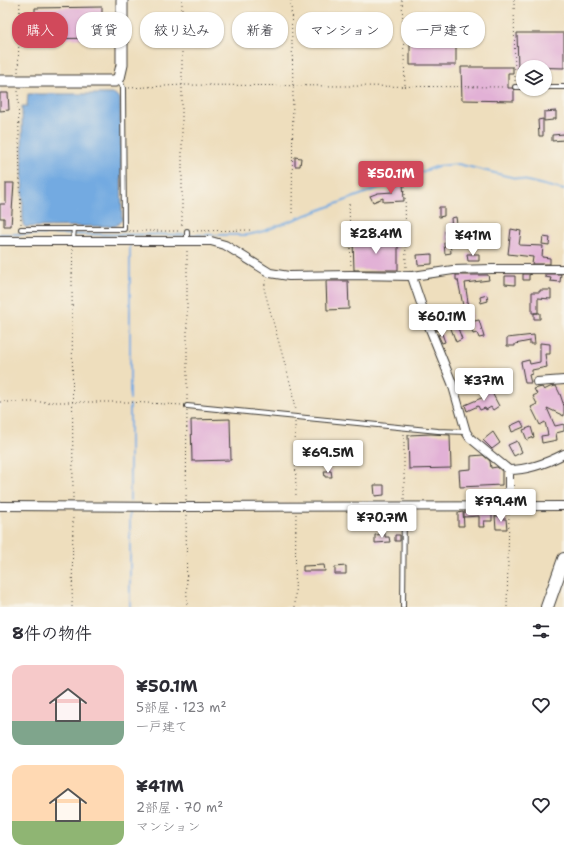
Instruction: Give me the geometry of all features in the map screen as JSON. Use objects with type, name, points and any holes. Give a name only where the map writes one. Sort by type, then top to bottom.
[{"type":"main road","points":[[547,607],[564,559]]},
{"type":"street","points":[[0,87],[122,86],[124,75],[122,65],[122,0]]},
{"type":"street","points":[[0,81],[112,82],[119,78],[122,65]]},
{"type":"street","points":[[0,240],[187,236],[221,244],[270,273],[289,276],[409,276],[453,270],[524,268],[564,270]]},
{"type":"street","points":[[409,276],[413,280],[422,308],[452,383],[466,432],[476,443],[509,470],[516,470],[548,463],[564,454]]},
{"type":"street","points":[[537,382],[564,380]]},
{"type":"street","points":[[509,470],[509,506]]},
{"type":"street","points":[[0,506],[564,506]]},
{"type":"lane","points":[[21,229],[124,229],[122,86]]},
{"type":"lane","points":[[552,87],[564,87]]},
{"type":"lane","points":[[73,239],[74,230]]},
{"type":"lane","points":[[187,406],[466,432]]},
{"type":"lane","points":[[403,607],[404,506]]},
{"type":"path","points":[[18,77],[20,0]]},
{"type":"path","points":[[124,229],[128,231],[182,231],[182,0]]},
{"type":"path","points":[[291,0],[293,86],[292,214]]},
{"type":"path","points":[[402,0],[405,86]]},
{"type":"path","points":[[122,86],[515,87],[514,0]]},
{"type":"path","points":[[18,91],[21,229]]},
{"type":"path","points":[[405,186],[409,276]]},
{"type":"path","points":[[349,204],[351,275]]},
{"type":"path","points":[[187,607],[187,236],[250,230]]},
{"type":"path","points":[[72,607],[74,506],[73,239]]},
{"type":"path","points":[[270,273],[264,283],[264,288],[291,386],[295,409],[295,607]]},
{"type":"path","points":[[0,402],[129,402],[187,406]]},
{"type":"path","points":[[404,427],[404,506]]},
{"type":"path","points":[[507,607],[509,506]]},
{"type":"water","points":[[28,94],[115,94],[120,99],[122,220],[116,226],[25,227],[23,225],[22,106],[27,106]]},
{"type":"building","points":[[102,7],[102,12],[76,12],[76,38],[68,39],[68,12],[35,12],[35,8]]},
{"type":"building","points":[[517,33],[564,33],[564,68],[552,68],[552,60],[518,60]]},
{"type":"building","points":[[410,48],[456,48],[456,65],[410,65]]},
{"type":"building","points":[[461,67],[513,67],[513,73],[508,73],[508,88],[512,88],[514,90],[514,101],[462,100]]},
{"type":"building","points":[[0,93],[8,93],[9,110],[0,111]]},
{"type":"building","points":[[556,111],[556,119],[544,121],[544,112]]},
{"type":"building","points":[[543,119],[543,136],[539,136],[538,120]]},
{"type":"building","points":[[564,134],[564,140],[552,141],[552,135]]},
{"type":"building","points":[[295,157],[301,158],[300,166],[295,166]]},
{"type":"building","points":[[6,183],[14,183],[11,226],[4,226],[4,218],[0,218],[0,204],[6,204]]},
{"type":"building","points":[[403,183],[404,201],[383,202],[383,198],[373,202],[370,196],[378,193],[393,192],[392,187]]},
{"type":"building","points":[[439,207],[444,207],[444,216],[439,217]]},
{"type":"building","points":[[456,217],[459,239],[446,241],[445,231],[452,230],[451,218]]},
{"type":"building","points":[[511,229],[521,231],[519,245],[543,246],[542,257],[550,258],[550,264],[532,264],[533,257],[508,254]]},
{"type":"building","points":[[543,237],[550,238],[549,245],[542,244]]},
{"type":"building","points":[[398,240],[398,270],[354,270],[353,241]]},
{"type":"building","points":[[444,243],[450,243],[451,253],[445,254]]},
{"type":"building","points":[[432,254],[432,264],[418,265],[417,255]]},
{"type":"building","points":[[467,254],[479,254],[479,261],[468,261]]},
{"type":"building","points":[[523,274],[532,274],[529,275],[529,280],[523,280]]},
{"type":"building","points":[[545,274],[561,274],[560,282],[550,281],[551,278],[545,277]]},
{"type":"building","points":[[456,275],[488,275],[489,280],[465,283],[467,302],[472,317],[456,323],[462,339],[456,342],[450,326],[437,331],[434,325],[453,317],[452,315],[464,311]]},
{"type":"building","points":[[505,276],[515,276],[515,285],[505,284]]},
{"type":"building","points":[[326,281],[348,281],[349,309],[327,310]]},
{"type":"building","points":[[540,290],[551,290],[551,299],[538,298],[538,313],[532,313],[532,292],[540,292]]},
{"type":"building","points":[[487,295],[488,301],[481,303],[480,297]]},
{"type":"building","points":[[534,313],[540,313],[540,319],[534,319]]},
{"type":"building","points":[[479,320],[484,337],[479,338],[477,333],[473,334],[470,322]]},
{"type":"building","points":[[442,334],[445,342],[442,343],[438,335]]},
{"type":"building","points":[[534,335],[535,344],[530,344],[530,341],[515,344],[515,346],[507,346],[507,338]]},
{"type":"building","points":[[540,343],[550,344],[550,354],[545,354],[547,367],[532,370],[532,374],[529,375],[531,383],[525,383],[521,362],[529,360],[530,364],[540,362]]},
{"type":"building","points":[[482,369],[487,377],[466,388],[461,381]]},
{"type":"building","points":[[556,386],[564,406],[564,416],[547,408],[555,426],[564,424],[564,431],[556,433],[557,440],[542,443],[541,436],[548,435],[545,422],[540,425],[531,407],[537,404],[533,396],[537,394],[534,389],[542,387],[544,390]]},
{"type":"building","points":[[489,387],[499,406],[493,410],[491,407],[486,410],[485,408],[480,410],[478,406],[467,411],[465,405],[486,396],[482,390]]},
{"type":"building","points":[[230,419],[231,460],[192,461],[191,420]]},
{"type":"building","points":[[521,421],[524,427],[512,432],[510,426]]},
{"type":"building","points":[[531,427],[534,437],[527,440],[523,430]]},
{"type":"building","points":[[493,432],[500,443],[492,449],[483,440]]},
{"type":"building","points":[[408,435],[450,435],[451,468],[409,469]]},
{"type":"building","points":[[517,441],[522,452],[514,456],[508,445]]},
{"type":"building","points":[[483,455],[490,461],[491,468],[497,467],[502,471],[502,485],[460,487],[459,470],[471,469],[471,456]]},
{"type":"building","points":[[324,471],[331,471],[332,477],[325,477]]},
{"type":"building","points":[[374,485],[384,485],[384,495],[375,496]]},
{"type":"building","points":[[376,512],[400,512],[400,515],[392,515],[392,518],[376,519]]},
{"type":"building","points":[[463,512],[464,526],[458,526],[458,513]]},
{"type":"building","points":[[464,512],[492,512],[492,521],[484,521],[485,527],[479,527],[479,516],[464,517]]},
{"type":"building","points":[[495,516],[502,516],[502,519],[506,519],[507,529],[496,529]]},
{"type":"building","points":[[385,534],[385,537],[389,537],[390,542],[375,543],[375,535]]},
{"type":"building","points":[[395,535],[400,535],[400,541],[395,541]]},
{"type":"building","points":[[324,565],[325,571],[303,571],[303,566]]},
{"type":"building","points":[[346,566],[346,574],[335,574],[335,567]]},
{"type":"waterway","points":[[0,234],[247,235],[261,232],[438,166],[458,164],[564,190]]},
{"type":"waterway","points":[[130,246],[130,399]]},
{"type":"waterway","points":[[130,405],[130,501]]},
{"type":"waterway","points":[[130,512],[130,607]]}]
